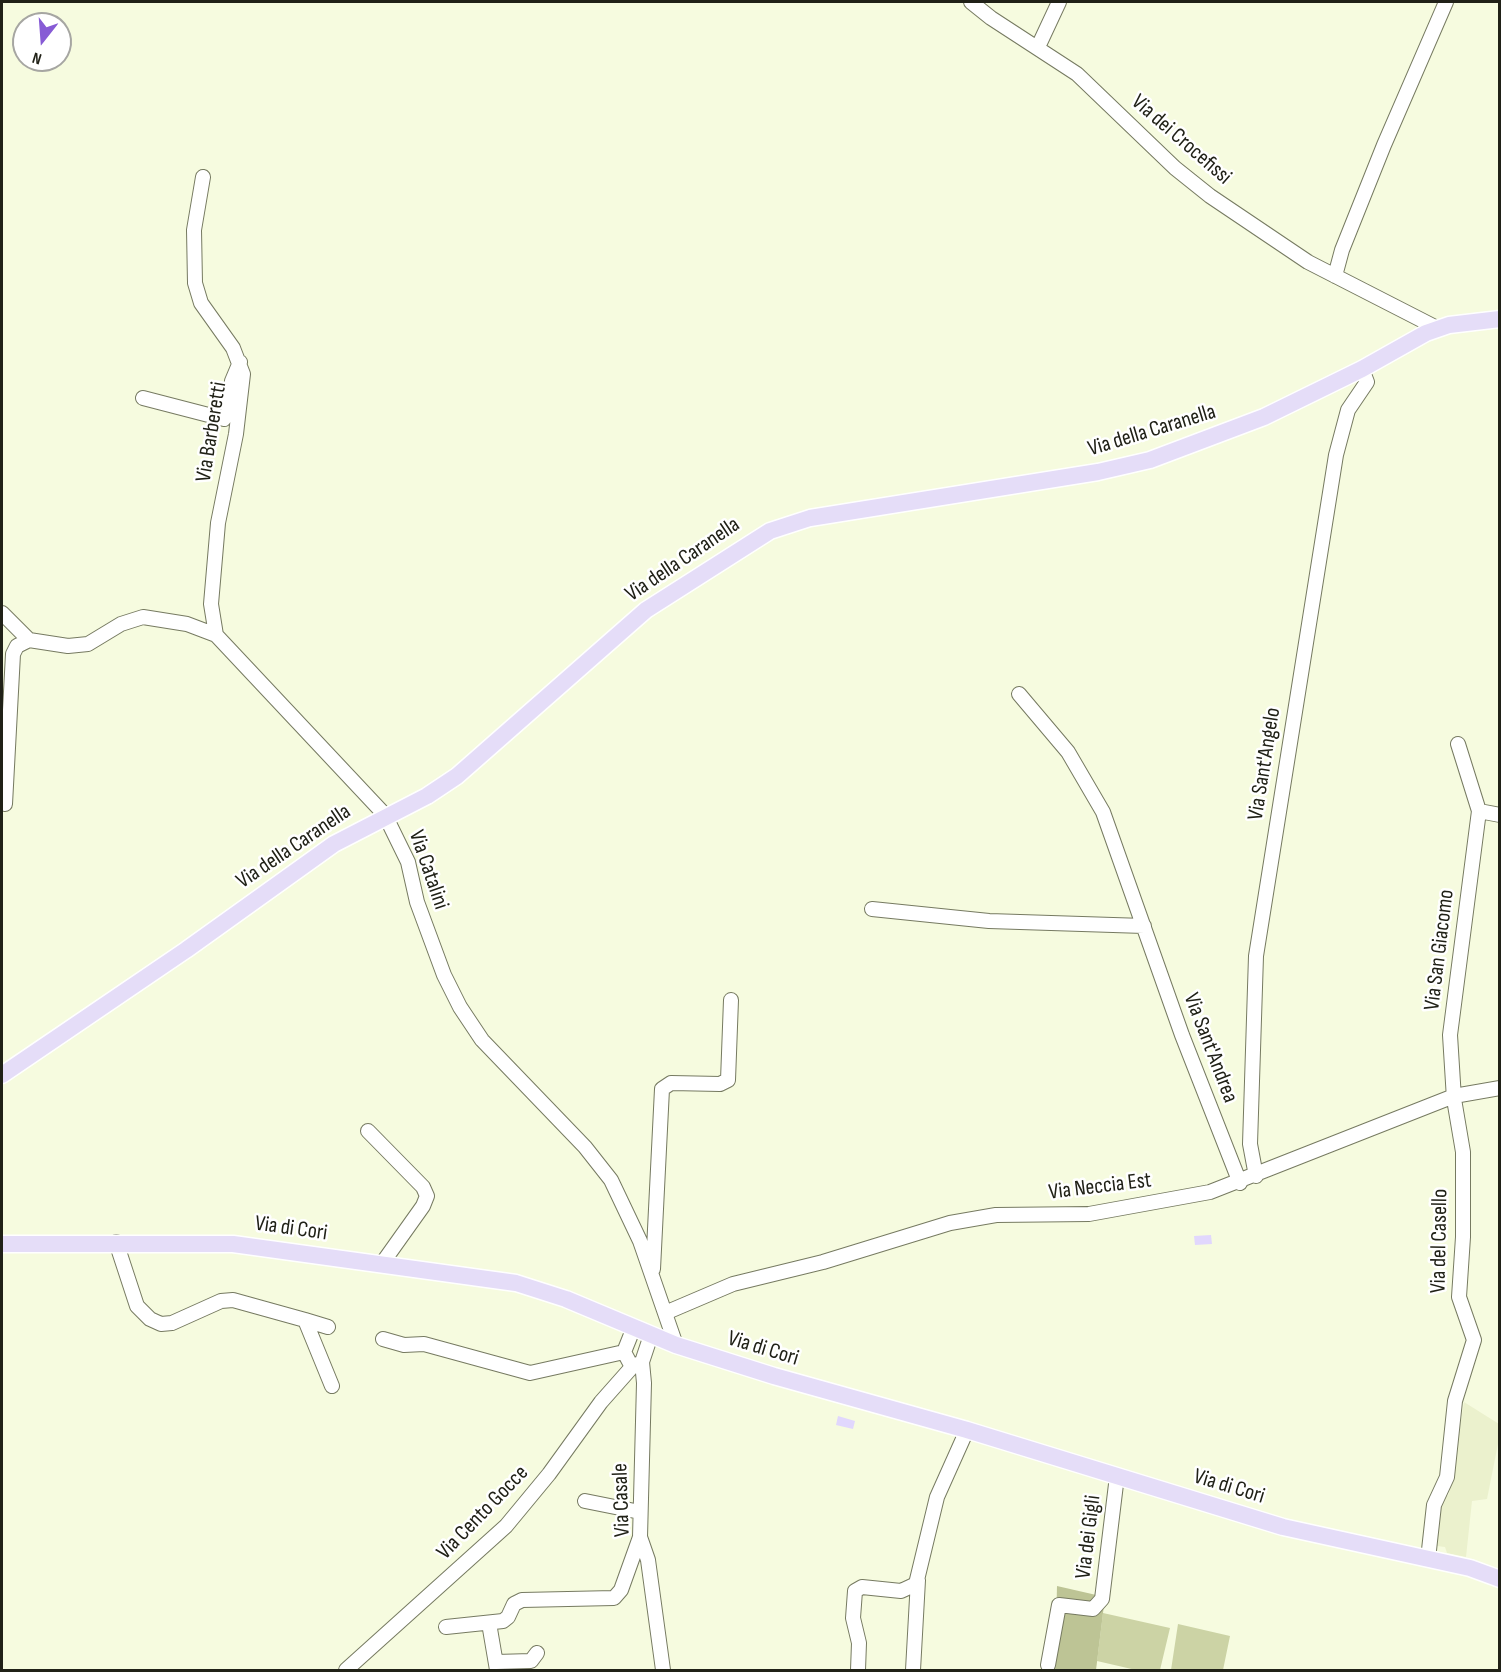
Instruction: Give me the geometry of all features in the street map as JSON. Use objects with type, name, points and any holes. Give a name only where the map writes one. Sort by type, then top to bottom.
[{"type":"main road","name":"Via della Caranella","points":[[2,1075],[186,950],[334,844],[385,815],[427,796],[466,770],[642,614],[721,560],[770,531],[810,518],[1085,474],[1137,463],[1252,423],[1362,369],[1416,337],[1437,328],[1500,319]]},
{"type":"main road","name":"Via di Cori","points":[[2,1244],[116,1242],[243,1244],[522,1285],[566,1299],[676,1345],[798,1383],[967,1430],[1314,1535],[1482,1571],[1500,1579]]},
{"type":"street","name":"Via dei Crocefissi","points":[[972,2],[991,18],[1038,47],[1086,81],[1200,189],[1278,243],[1335,276],[1437,328]]},
{"type":"street","points":[[1038,47],[1059,2]]},
{"type":"street","points":[[1335,276],[1342,250],[1384,145],[1446,2]]},
{"type":"street","name":"Via Barberetti","points":[[203,177],[194,230],[195,283],[203,306],[240,362],[243,378],[239,417],[220,508],[212,580],[212,615],[216,635]]},
{"type":"street","points":[[142,398],[224,419],[228,412],[232,381],[240,362]]},
{"type":"street","name":"Via Sant'Angelo","points":[[1256,1176],[1250,1144],[1256,956],[1336,455],[1349,407],[1367,382],[1362,369]]},
{"type":"street","points":[[2,613],[29,640],[17,646],[13,654],[5,804]]},
{"type":"street","name":"Via Catalini","points":[[29,640],[81,646],[124,623],[146,617],[190,625],[216,635],[385,815],[408,862],[416,899],[439,961],[463,1013],[483,1040],[581,1143],[608,1175],[624,1204],[676,1345]]},
{"type":"street","name":"Via Sant'Andrea","points":[[1018,694],[1068,752],[1096,798],[1113,837],[1182,1035],[1240,1183]]},
{"type":"street","name":"Via San Giacomo","points":[[1454,1095],[1450,1035],[1479,811],[1458,744]]},
{"type":"street","points":[[1479,811],[1500,815]]},
{"type":"street","points":[[872,909],[989,921],[1144,926]]},
{"type":"street","points":[[652,1277],[662,1089],[671,1083],[720,1084],[728,1080],[731,1000]]},
{"type":"street","name":"Via Neccia Est","points":[[665,1313],[733,1284],[823,1262],[950,1222],[996,1215],[1096,1213],[1203,1194],[1240,1183],[1454,1095],[1500,1089]]},
{"type":"street","name":"Via del Casello","points":[[1428,1559],[1434,1505],[1446,1480],[1456,1397],[1474,1340],[1459,1298],[1463,1161],[1454,1095]]},
{"type":"street","points":[[368,1131],[423,1187],[427,1196],[423,1206],[381,1265]]},
{"type":"street","points":[[116,1242],[137,1305],[155,1322],[175,1323],[218,1302],[230,1300],[245,1301],[328,1327]]},
{"type":"street","points":[[304,1320],[332,1386]]},
{"type":"street","points":[[624,1352],[634,1327]]},
{"type":"street","points":[[624,1352],[637,1364],[651,1335]]},
{"type":"street","points":[[383,1339],[404,1345],[424,1344],[530,1373],[624,1352]]},
{"type":"street","name":"Via Casale","points":[[637,1364],[645,1377],[640,1537],[648,1560],[663,1671]]},
{"type":"street","name":"Via Cento Gocce","points":[[350,1669],[506,1526],[549,1474],[601,1402],[637,1364]]},
{"type":"street","points":[[913,1671],[918,1580],[937,1497],[967,1430]]},
{"type":"street","name":"Via dei Gigli","points":[[1048,1665],[1059,1605],[1064,1603],[1093,1609],[1102,1599],[1117,1476]]},
{"type":"street","points":[[585,1501],[640,1512]]},
{"type":"street","points":[[446,1628],[505,1620],[514,1604],[522,1600],[616,1596],[621,1590],[640,1537]]},
{"type":"street","points":[[858,1671],[859,1643],[852,1618],[856,1589],[862,1587],[904,1591],[912,1588],[918,1580]]},
{"type":"street","points":[[489,1623],[496,1666],[531,1661],[537,1653]]},
{"type":"shaded area","points":[[1211,1235],[1212,1244],[1195,1245],[1194,1236]]},
{"type":"shaded area","points":[[1464,1402],[1499,1424],[1499,1439],[1487,1499],[1472,1501],[1466,1557],[1447,1553],[1445,1547],[1437,1546],[1441,1501],[1449,1494]]},
{"type":"shaded area","points":[[838,1416],[855,1421],[853,1429],[836,1425]]},
{"type":"shaded area","points":[[1057,1586],[1105,1597],[1096,1670],[1055,1670]]},
{"type":"shaded area","points":[[1103,1613],[1170,1628],[1160,1670],[1136,1670],[1097,1661]]},
{"type":"shaded area","points":[[1178,1624],[1230,1636],[1223,1670],[1171,1670]]}]
